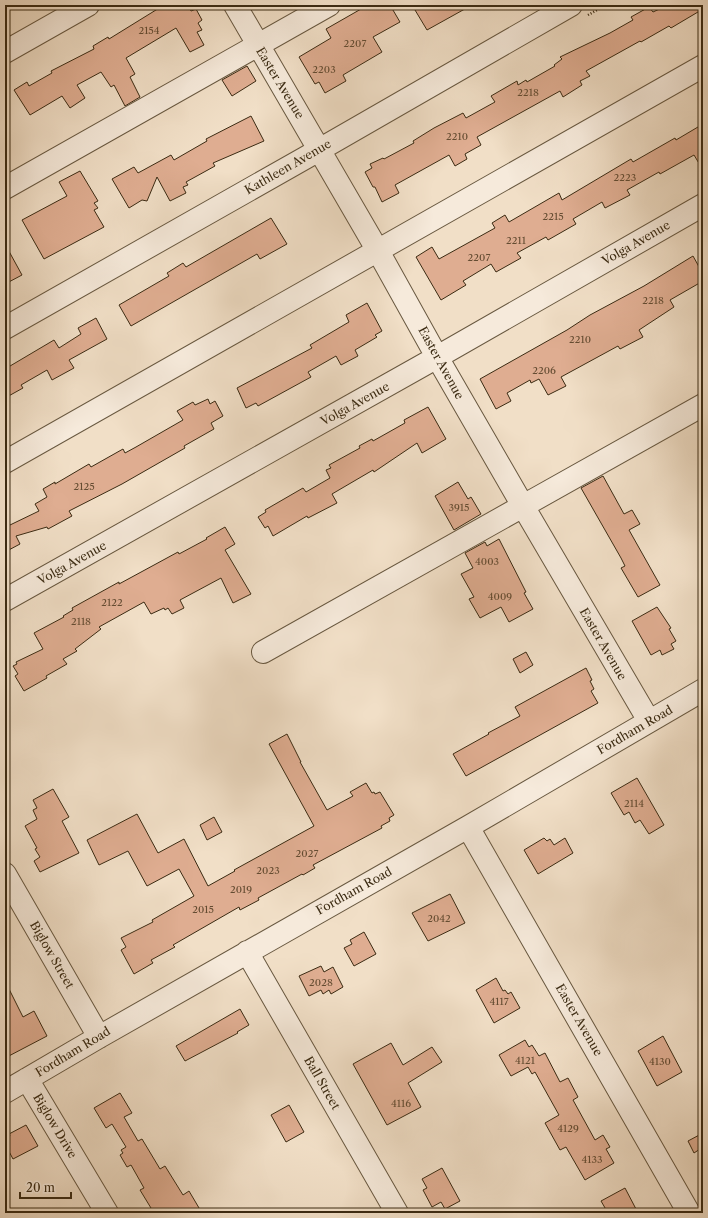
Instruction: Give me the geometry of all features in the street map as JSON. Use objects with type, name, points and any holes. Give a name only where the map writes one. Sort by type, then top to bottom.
[{"type":"street","points":[[5,52],[88,5]]},
{"type":"street","name":"Easter Avenue","points":[[235,5],[378,251],[523,506],[649,721]]},
{"type":"street","points":[[5,188],[329,5]]},
{"type":"street","name":"Kathleen Avenue","points":[[5,328],[299,162],[319,149],[578,11]]},
{"type":"street","points":[[5,462],[703,66]]},
{"type":"street","name":"Volga Avenue","points":[[5,600],[437,357],[703,205]]},
{"type":"street","points":[[263,652],[703,404]]},
{"type":"street","name":"Fordham Road","points":[[5,1092],[247,952],[468,827],[703,690]]},
{"type":"street","name":"Easter Avenue","points":[[468,827],[689,1213]]},
{"type":"street","name":"Biglow Street","points":[[5,874],[99,1037]]},
{"type":"street","name":"Ball Street","points":[[247,952],[397,1213]]},
{"type":"street","name":"Biglow Drive","points":[[27,1079],[106,1213]]},
{"type":"path","points":[[578,11],[606,5]]},
{"type":"building","points":[[164,5],[188,5],[191,11],[196,9],[202,20],[198,23],[202,30],[197,32],[204,45],[190,52],[176,28],[126,58],[135,74],[130,77],[140,97],[125,106],[114,85],[111,87],[101,72],[77,85],[85,98],[70,108],[62,96],[30,115],[14,90],[27,82],[29,86],[52,73],[51,71],[94,49],[93,46],[108,37],[109,39]]},
{"type":"building","points":[[368,5],[390,5],[400,22],[373,37],[382,52],[343,75],[346,81],[325,93],[319,82],[315,84],[299,57],[331,38],[326,29]]},
{"type":"building","points":[[412,5],[472,5],[427,30]]},
{"type":"building","points":[[668,5],[703,5],[703,9],[671,28],[669,26],[586,71],[590,76],[580,81],[582,85],[563,97],[560,91],[477,137],[481,145],[465,154],[467,159],[455,166],[449,155],[395,185],[399,193],[382,202],[375,187],[373,187],[365,172],[372,168],[370,164],[383,158],[384,159],[414,143],[413,141],[434,128],[463,113],[466,118],[495,102],[491,96],[517,81],[518,85],[526,80],[527,82],[555,66],[554,65],[562,59],[560,57],[610,33],[633,20],[631,17],[649,7],[653,12]]},
{"type":"building","points":[[247,66],[256,81],[232,96],[222,80]]},
{"type":"building","points":[[251,116],[264,141],[213,163],[215,166],[186,182],[188,185],[183,187],[186,193],[170,201],[157,177],[147,201],[142,200],[129,208],[112,179],[134,167],[138,173],[171,155],[174,160],[207,141],[206,139]]},
{"type":"building","points":[[703,124],[703,170],[694,155],[660,174],[659,172],[627,190],[630,195],[605,208],[602,202],[573,219],[576,224],[548,240],[546,237],[517,253],[521,258],[496,272],[491,264],[463,281],[466,285],[441,300],[416,257],[432,247],[439,259],[495,228],[492,223],[505,215],[509,222],[559,193],[562,200],[631,159],[633,162]]},
{"type":"building","points":[[80,171],[98,201],[94,203],[98,208],[94,210],[104,227],[44,259],[22,220],[67,196],[59,182]]},
{"type":"building","points":[[271,218],[287,244],[260,259],[257,254],[131,326],[119,305],[169,276],[167,273],[183,263],[186,267]]},
{"type":"building","points":[[5,244],[22,275],[5,284]]},
{"type":"building","points":[[693,256],[703,274],[703,281],[670,300],[674,307],[639,330],[643,337],[620,349],[618,346],[561,377],[566,386],[548,395],[539,379],[531,383],[530,380],[507,393],[511,401],[496,409],[480,379],[567,330],[590,315],[644,286]]},
{"type":"building","points":[[367,303],[382,331],[375,335],[377,337],[355,350],[358,356],[341,365],[336,356],[308,372],[311,377],[258,406],[256,403],[246,408],[237,388],[312,348],[310,345],[349,322],[346,315]]},
{"type":"building","points":[[96,318],[107,339],[69,360],[74,368],[52,380],[47,370],[21,385],[23,388],[5,398],[5,369],[54,340],[59,348],[81,334],[78,328]]},
{"type":"building","points":[[208,399],[210,404],[215,401],[223,416],[211,423],[214,429],[184,446],[185,448],[122,484],[69,511],[72,516],[48,529],[47,527],[16,536],[20,544],[5,552],[5,516],[10,525],[39,511],[35,504],[47,497],[43,489],[55,482],[55,484],[89,464],[91,467],[123,449],[125,453],[136,447],[183,420],[177,411],[193,402],[195,405]]},
{"type":"building","points":[[428,407],[446,439],[422,453],[417,443],[374,472],[373,470],[332,494],[337,503],[308,518],[307,516],[273,536],[268,526],[265,528],[258,517],[266,512],[265,510],[303,488],[306,492],[330,478],[326,470],[331,468],[329,465],[360,448],[359,446],[372,439],[373,441],[405,423],[404,420]]},
{"type":"building","points":[[603,476],[624,514],[632,510],[640,524],[629,530],[660,585],[638,597],[621,568],[625,566],[621,558],[581,488]]},
{"type":"building","points":[[458,482],[468,499],[471,497],[481,514],[454,530],[435,496]]},
{"type":"building","points":[[225,527],[235,544],[225,550],[251,594],[233,603],[221,578],[180,600],[184,608],[172,614],[168,608],[165,610],[164,608],[151,614],[144,602],[99,627],[101,629],[75,649],[77,651],[63,659],[67,664],[46,676],[47,678],[24,691],[15,676],[18,674],[13,666],[17,664],[16,662],[43,649],[34,633],[64,617],[63,616],[73,610],[72,608],[178,552],[179,554],[207,539],[206,538]]},
{"type":"building","points":[[499,539],[533,609],[509,622],[501,607],[480,618],[469,599],[474,597],[461,574],[473,568],[465,553],[485,542],[487,546]]},
{"type":"building","points":[[657,607],[671,628],[669,629],[676,641],[671,644],[674,649],[662,655],[660,650],[651,655],[632,621]]},
{"type":"building","points":[[526,652],[533,665],[520,673],[513,659]]},
{"type":"building","points":[[586,668],[592,680],[590,681],[594,689],[591,691],[598,703],[466,776],[453,754],[520,716],[515,707]]},
{"type":"building","points":[[287,734],[300,762],[327,810],[353,796],[350,792],[366,783],[372,793],[374,792],[375,794],[380,792],[394,815],[389,818],[390,821],[381,826],[382,828],[313,865],[315,868],[258,898],[259,900],[240,910],[239,907],[173,945],[175,947],[151,960],[153,963],[134,974],[121,950],[126,947],[121,938],[153,922],[152,920],[194,896],[179,869],[147,886],[128,851],[99,865],[87,840],[137,814],[158,853],[184,839],[208,886],[314,826],[269,744]]},
{"type":"building","points":[[637,778],[664,825],[649,834],[640,820],[635,823],[629,812],[624,815],[611,793]]},
{"type":"building","points":[[53,789],[69,817],[62,821],[79,853],[40,872],[34,861],[40,857],[35,849],[37,848],[25,826],[37,819],[33,810],[37,808],[33,800]]},
{"type":"building","points":[[214,817],[222,832],[207,840],[200,825]]},
{"type":"building","points":[[544,838],[547,841],[550,839],[554,845],[565,838],[573,853],[538,874],[524,850]]},
{"type":"building","points":[[450,894],[465,923],[428,941],[412,913]]},
{"type":"building","points":[[364,932],[376,954],[354,966],[344,948],[352,944],[350,940]]},
{"type":"building","points":[[321,966],[324,972],[333,967],[343,987],[331,994],[329,990],[323,994],[321,990],[309,996],[299,976]]},
{"type":"building","points":[[496,978],[503,991],[505,990],[508,994],[511,992],[520,1008],[494,1023],[476,990]]},
{"type":"building","points":[[5,981],[23,1017],[34,1011],[47,1036],[5,1058]]},
{"type":"building","points":[[240,1009],[249,1025],[237,1032],[238,1033],[185,1061],[176,1046]]},
{"type":"building","points":[[663,1036],[682,1072],[657,1086],[638,1051]]},
{"type":"building","points":[[525,1040],[529,1047],[532,1045],[539,1056],[545,1053],[560,1082],[568,1078],[578,1097],[573,1100],[595,1140],[603,1135],[610,1147],[606,1149],[614,1163],[585,1180],[566,1147],[560,1150],[545,1123],[559,1115],[535,1072],[532,1074],[528,1067],[511,1076],[499,1055]]},
{"type":"building","points":[[391,1043],[403,1065],[432,1047],[442,1062],[408,1083],[421,1107],[387,1125],[353,1064]]},
{"type":"building","points":[[120,1093],[132,1113],[124,1117],[138,1141],[142,1139],[160,1169],[165,1166],[183,1195],[189,1191],[202,1213],[154,1213],[140,1190],[144,1188],[131,1165],[127,1167],[120,1155],[123,1153],[121,1150],[126,1147],[112,1124],[106,1128],[94,1108]]},
{"type":"building","points":[[289,1105],[304,1132],[286,1142],[271,1115]]},
{"type":"building","points":[[26,1125],[38,1146],[13,1159],[5,1144],[5,1139],[10,1136],[9,1134]]},
{"type":"building","points":[[703,1133],[703,1147],[694,1153],[688,1141]]},
{"type":"building","points":[[442,1168],[460,1201],[445,1209],[441,1202],[432,1207],[423,1190],[427,1188],[422,1179]]},
{"type":"building","points":[[625,1188],[636,1209],[628,1213],[608,1213],[601,1201]]}]
